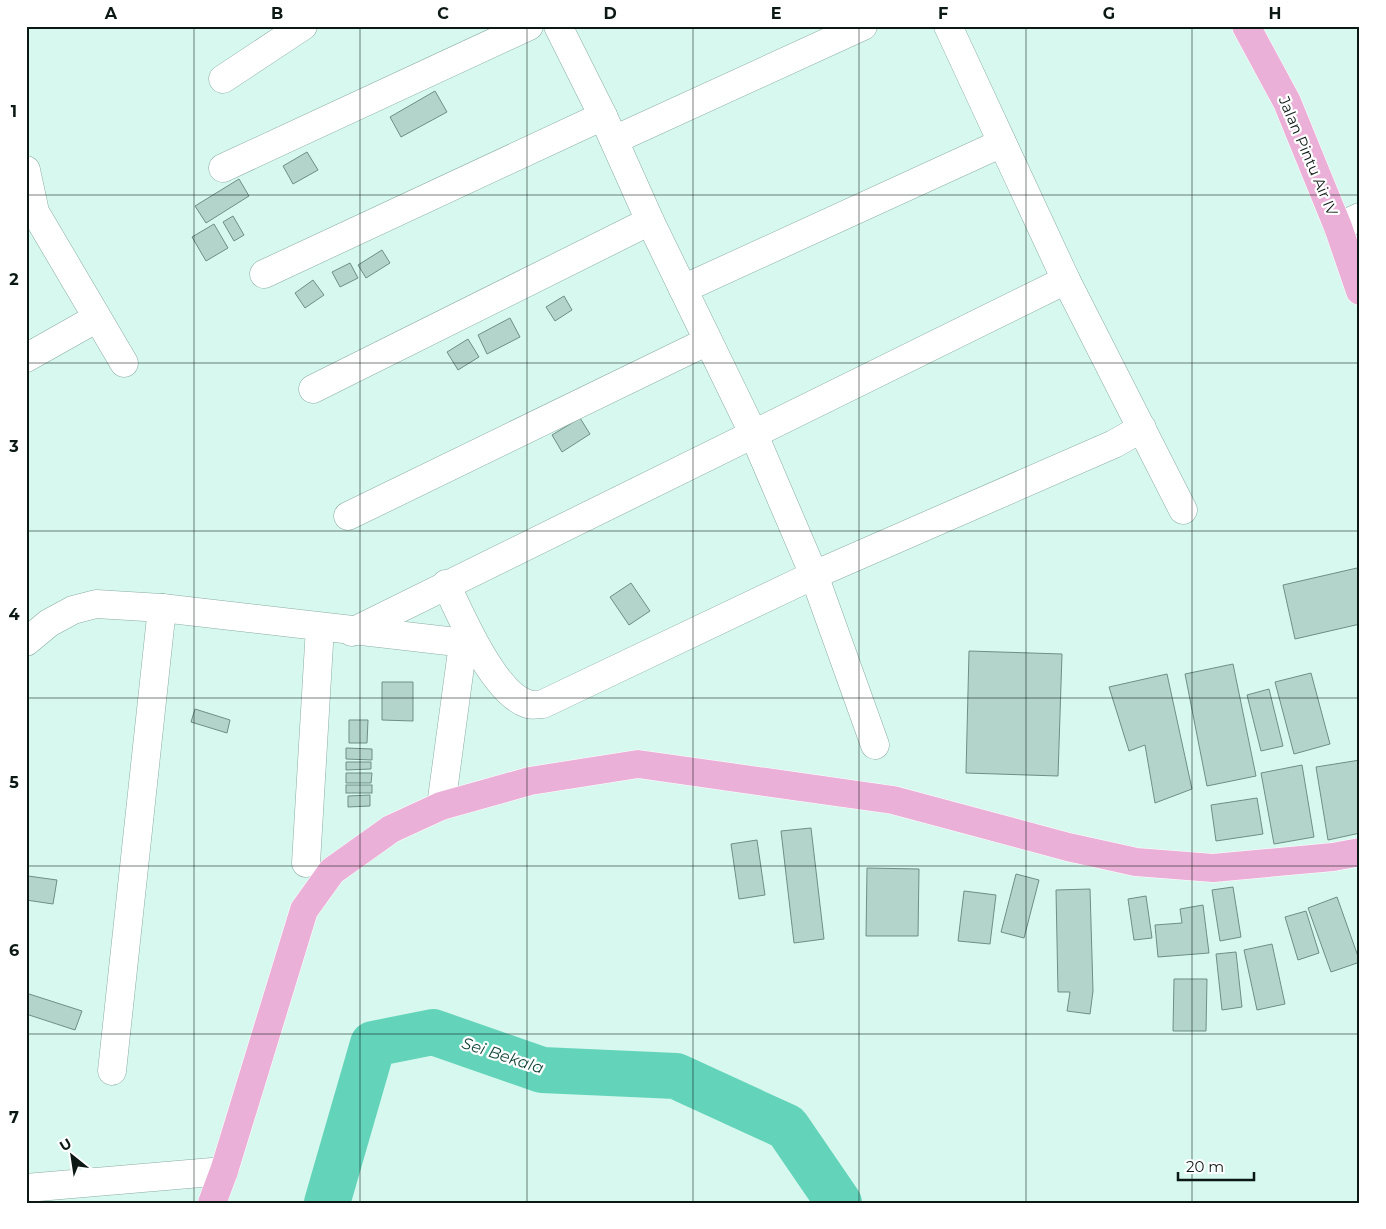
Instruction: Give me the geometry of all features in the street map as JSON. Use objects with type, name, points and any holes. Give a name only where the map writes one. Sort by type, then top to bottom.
[{"type":"main road","name":"Jalan Pintu Air IV","points":[[1246,26],[1349,222],[1360,291]]},
{"type":"main road","points":[[212,1203],[224,1171],[304,910],[332,871],[391,829],[441,806],[530,781],[638,764],[893,800],[1068,847],[1136,862],[1213,868],[1333,857],[1360,852]]},
{"type":"street","points":[[223,79],[303,26]]},
{"type":"street","points":[[223,168],[529,26]]},
{"type":"street","points":[[558,26],[603,116],[650,221],[754,435],[814,575],[875,745]]},
{"type":"street","points":[[614,140],[863,26]]},
{"type":"street","points":[[948,26],[1066,280],[1183,510]]},
{"type":"street","points":[[264,274],[603,116]]},
{"type":"street","points":[[683,289],[1002,143]]},
{"type":"street","points":[[26,170],[31,215],[124,363]]},
{"type":"street","points":[[313,389],[650,221]]},
{"type":"street","points":[[352,632],[1066,280]]},
{"type":"street","points":[[26,358],[97,318]]},
{"type":"street","points":[[348,516],[708,341]]},
{"type":"street","points":[[446,584],[469,644],[506,689],[518,700],[529,705],[543,704],[814,575],[1114,444],[1142,428]]},
{"type":"street","points":[[26,642],[49,622],[73,610],[96,604],[162,608],[352,632],[469,644]]},
{"type":"street","points":[[112,1071],[162,608]]},
{"type":"street","points":[[306,863],[320,628]]},
{"type":"street","points":[[441,806],[469,644]]},
{"type":"street","points":[[26,1188],[224,1171]]},
{"type":"building","points":[[435,91],[447,112],[401,137],[390,117]]},
{"type":"building","points":[[307,152],[318,170],[293,184],[283,166]]},
{"type":"building","points":[[239,179],[249,196],[206,223],[195,206]]},
{"type":"building","points":[[233,216],[244,235],[234,241],[223,222]]},
{"type":"building","points":[[214,224],[228,248],[206,261],[192,237]]},
{"type":"building","points":[[382,250],[390,263],[366,278],[358,265]]},
{"type":"building","points":[[350,263],[358,278],[340,287],[332,272]]},
{"type":"building","points":[[313,280],[324,295],[305,308],[295,293]]},
{"type":"building","points":[[564,296],[572,310],[555,321],[546,307]]},
{"type":"building","points":[[510,318],[520,337],[487,354],[478,335]]},
{"type":"building","points":[[468,339],[479,357],[458,370],[447,352]]},
{"type":"building","points":[[580,418],[590,434],[562,452],[552,435]]},
{"type":"building","points":[[1357,568],[1360,579],[1360,624],[1295,639],[1283,585]]},
{"type":"building","points":[[631,583],[650,611],[629,625],[610,597]]},
{"type":"building","points":[[969,651],[1062,654],[1058,776],[966,773]]},
{"type":"building","points":[[1233,664],[1256,776],[1207,786],[1185,674]]},
{"type":"building","points":[[1311,673],[1330,744],[1294,754],[1275,682]]},
{"type":"building","points":[[1167,674],[1192,789],[1155,803],[1145,745],[1129,751],[1109,687]]},
{"type":"building","points":[[382,682],[413,682],[413,721],[382,720]]},
{"type":"building","points":[[1269,689],[1283,746],[1261,751],[1247,695]]},
{"type":"building","points":[[195,709],[230,720],[227,733],[191,722]]},
{"type":"building","points":[[349,720],[368,720],[367,743],[349,743]]},
{"type":"building","points":[[346,748],[372,749],[372,760],[346,759]]},
{"type":"building","points":[[1360,760],[1360,833],[1328,840],[1316,767]]},
{"type":"building","points":[[346,762],[371,762],[371,769],[346,770]]},
{"type":"building","points":[[1302,765],[1314,837],[1274,844],[1261,773]]},
{"type":"building","points":[[346,773],[372,773],[371,783],[346,783]]},
{"type":"building","points":[[346,785],[372,785],[372,793],[346,793]]},
{"type":"building","points":[[370,795],[370,806],[348,807],[348,796]]},
{"type":"building","points":[[1257,798],[1263,834],[1216,841],[1211,805]]},
{"type":"building","points":[[811,828],[824,939],[794,943],[781,831]]},
{"type":"building","points":[[757,840],[765,895],[739,899],[731,844]]},
{"type":"building","points":[[867,868],[919,869],[918,936],[866,936]]},
{"type":"building","points":[[1016,874],[1039,880],[1024,938],[1001,932]]},
{"type":"building","points":[[28,876],[57,880],[53,904],[26,900]]},
{"type":"building","points":[[1233,887],[1241,937],[1220,941],[1212,890]]},
{"type":"building","points":[[1090,889],[1093,991],[1090,1014],[1067,1011],[1070,992],[1058,992],[1056,890]]},
{"type":"building","points":[[964,891],[996,895],[990,944],[958,941]]},
{"type":"building","points":[[1146,896],[1152,938],[1134,940],[1128,899]]},
{"type":"building","points":[[1337,897],[1360,962],[1331,972],[1308,908]]},
{"type":"building","points":[[1203,905],[1209,953],[1158,957],[1155,925],[1182,923],[1180,909]]},
{"type":"building","points":[[1306,911],[1319,953],[1298,960],[1285,917]]},
{"type":"building","points":[[1272,944],[1285,1004],[1257,1010],[1244,950]]},
{"type":"building","points":[[1236,952],[1242,1007],[1222,1010],[1216,954]]},
{"type":"building","points":[[1174,979],[1207,979],[1206,1031],[1173,1031]]},
{"type":"building","points":[[26,993],[82,1011],[75,1030],[26,1014]]},
{"type":"waterway","name":"Sei Bekala","points":[[327,1203],[373,1044],[433,1032],[542,1070],[676,1076],[787,1127],[839,1203]]}]
